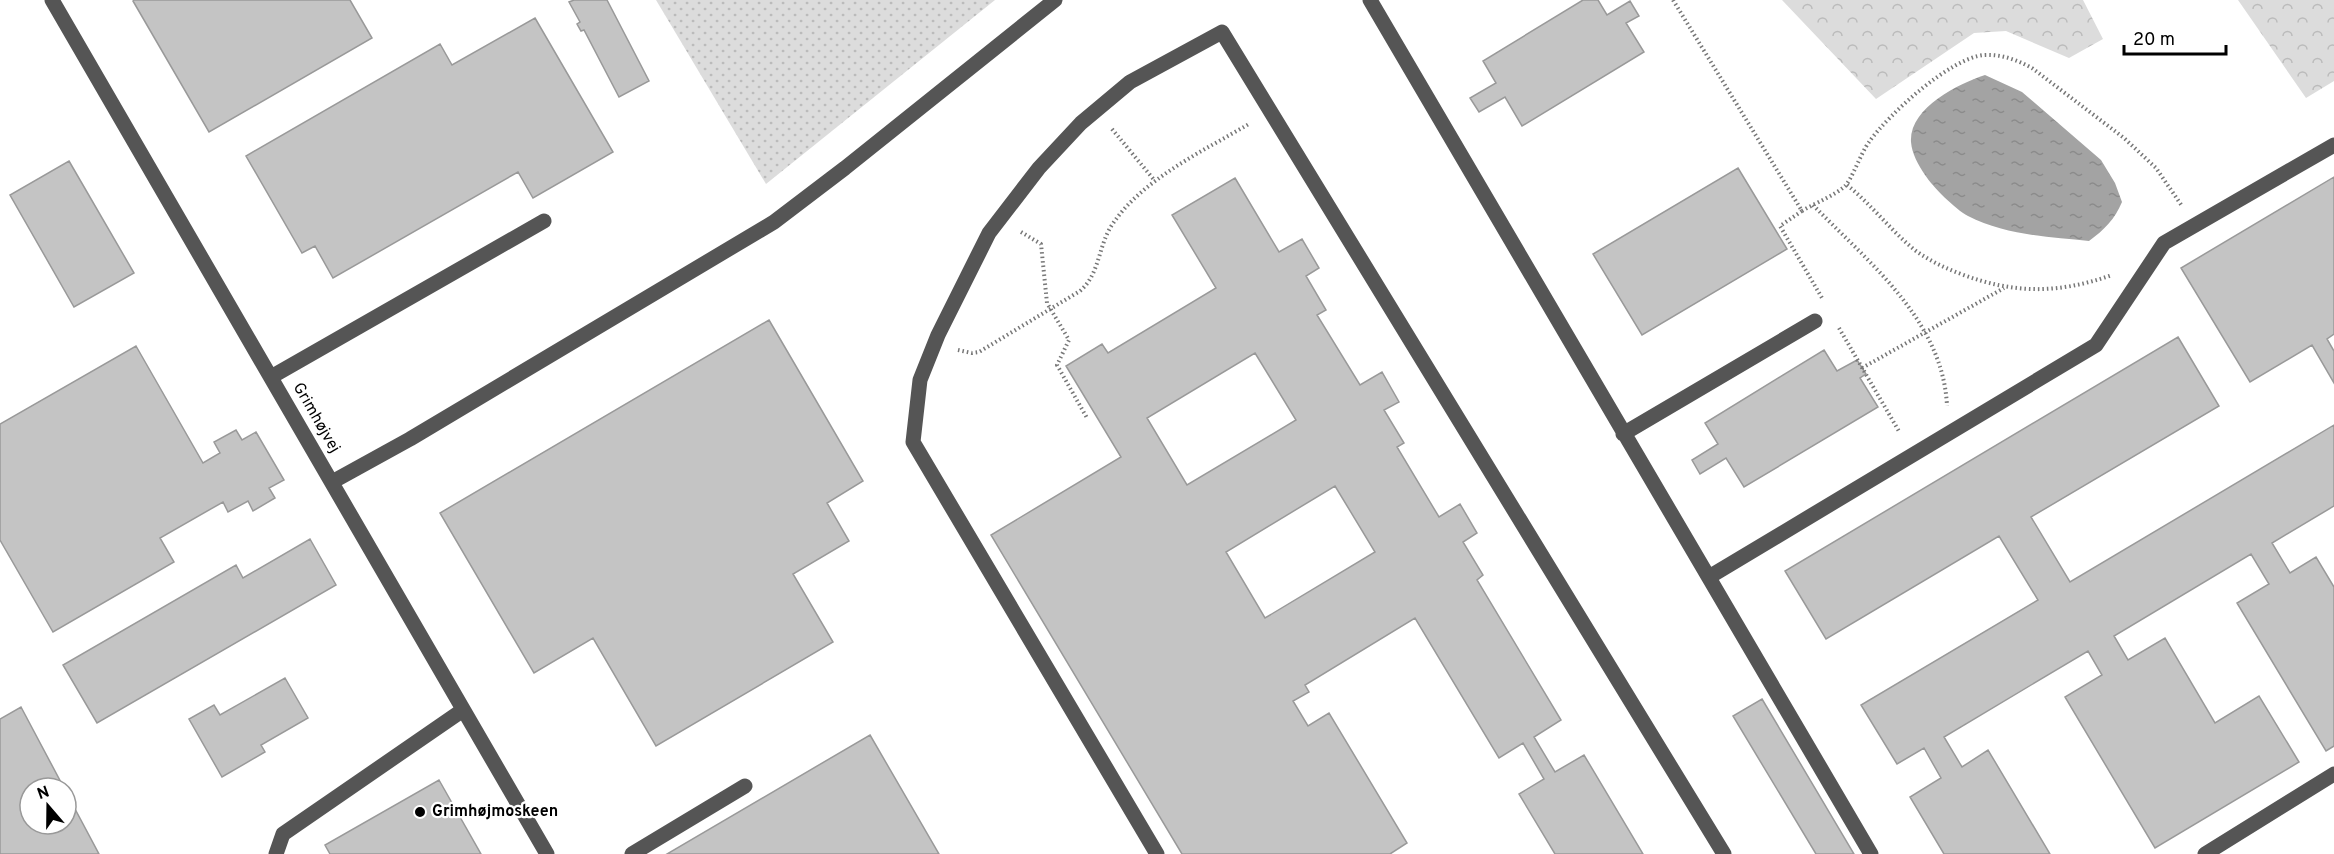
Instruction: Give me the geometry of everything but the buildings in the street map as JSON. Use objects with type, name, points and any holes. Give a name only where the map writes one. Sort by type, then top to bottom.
[{"type":"street","name":"Grimhøjvej","points":[[52,0],[547,854]]},
{"type":"street","points":[[332,483],[774,222],[1055,0]]},
{"type":"street","points":[[1370,0],[1871,854]]},
{"type":"street","points":[[1156,854],[913,442],[920,380],[934,343],[989,233],[1039,168],[1096,110],[1130,82],[1222,32],[1724,854]]},
{"type":"street","points":[[1709,577],[2096,345],[2164,243],[2334,145]]},
{"type":"street","points":[[272,377],[544,221]]},
{"type":"street","points":[[1623,434],[1815,321]]},
{"type":"street","points":[[276,854],[283,834],[463,710]]},
{"type":"street","points":[[2205,854],[2334,774]]},
{"type":"street","points":[[632,854],[745,786]]},
{"type":"path","points":[[1673,0],[1802,211]]},
{"type":"path","points":[[1825,303],[1780,226],[1847,185],[1869,142],[1892,115],[1936,78],[1963,62],[1982,55],[2016,59],[2032,68],[2124,138],[2156,168],[2194,227]]},
{"type":"path","points":[[1096,110],[1155,181]]},
{"type":"path","points":[[934,343],[972,353],[979,352],[1080,291],[1091,279],[1112,224],[1129,202],[1155,181],[1270,111]]},
{"type":"path","points":[[1847,185],[1866,200],[1900,237],[1918,252],[1942,266],[2005,288],[2044,290],[2071,288],[2152,262]]},
{"type":"path","points":[[1813,205],[1905,301],[1925,332],[1947,386],[1949,433]]},
{"type":"path","points":[[1001,218],[1041,244],[1047,303],[1069,340],[1057,364],[1087,418]]},
{"type":"path","points":[[1862,368],[2005,288]]},
{"type":"path","points":[[1836,322],[1913,454]]},
{"type":"green space","points":[[656,0],[995,0],[766,184]]},
{"type":"green space","points":[[1782,0],[2083,0],[2103,39],[2069,58],[2006,31],[1974,33],[1876,99]]},
{"type":"green space","points":[[2238,0],[2334,0],[2334,81],[2306,98]]},
{"type":"water","points":[[1985,75],[2022,92],[2101,160],[2115,183],[2122,202],[2108,224],[2089,241],[2027,234],[1982,222],[1963,213],[1951,203],[1922,171],[1914,155],[1911,142],[1912,130],[1918,118],[1926,108],[1949,91]]},
{"type":"place","name":"Grimhøjmoskeen","points":[[420,812]]}]
